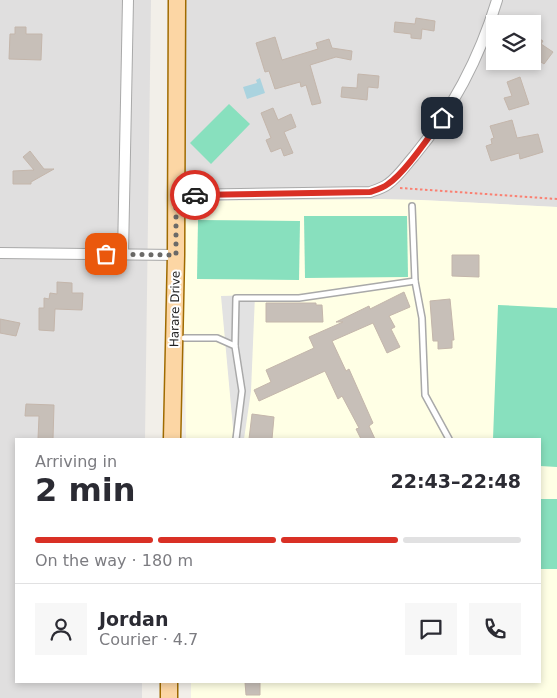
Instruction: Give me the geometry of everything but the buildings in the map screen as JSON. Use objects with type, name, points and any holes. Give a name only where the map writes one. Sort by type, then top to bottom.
[{"type":"main road","name":"Harare Drive","points":[[172,438],[176,255],[177,0]]},
{"type":"main road","points":[[168,698],[169,683]]},
{"type":"street","points":[[123,254],[128,0]]},
{"type":"street","points":[[176,195],[370,192],[388,184],[401,172],[427,140],[454,101],[488,31],[497,0]]},
{"type":"street","points":[[0,253],[176,255]]},
{"type":"lane","points":[[412,206],[415,281],[422,318],[425,395],[448,438]]},
{"type":"lane","points":[[236,438],[242,392],[235,346],[236,298],[300,298],[415,281]]},
{"type":"lane","points":[[184,338],[217,338],[235,346]]},
{"type":"path","points":[[383,187],[557,199]]},
{"type":"shaded area","points":[[0,0],[151,0],[145,438],[15,438],[15,683],[142,683],[142,698],[0,698]]},
{"type":"shaded area","points":[[184,0],[557,0],[557,207],[421,200],[182,201]]},
{"type":"shaded area","points":[[381,199],[557,207],[557,698],[191,698],[191,683],[541,683],[541,438],[186,438],[182,201]]},
{"type":"shaded area","points":[[255,295],[251,391],[244,438],[234,438],[221,296]]},
{"type":"green space","points":[[229,104],[250,124],[211,164],[190,143]]},
{"type":"green space","points":[[304,216],[407,216],[408,277],[305,278]]},
{"type":"green space","points":[[198,220],[300,221],[299,280],[197,279]]},
{"type":"green space","points":[[498,305],[557,308],[557,467],[541,466],[541,438],[493,438]]},
{"type":"green space","points":[[541,499],[557,499],[557,569],[541,569]]},
{"type":"water","points":[[260,78],[265,93],[247,99],[243,87],[257,83],[256,80]]},
{"type":"way so far","points":[[106,254],[176,255],[176,195],[195,195]]},
{"type":"route","points":[[195,195],[370,192],[388,184],[401,172],[442,118]]}]
